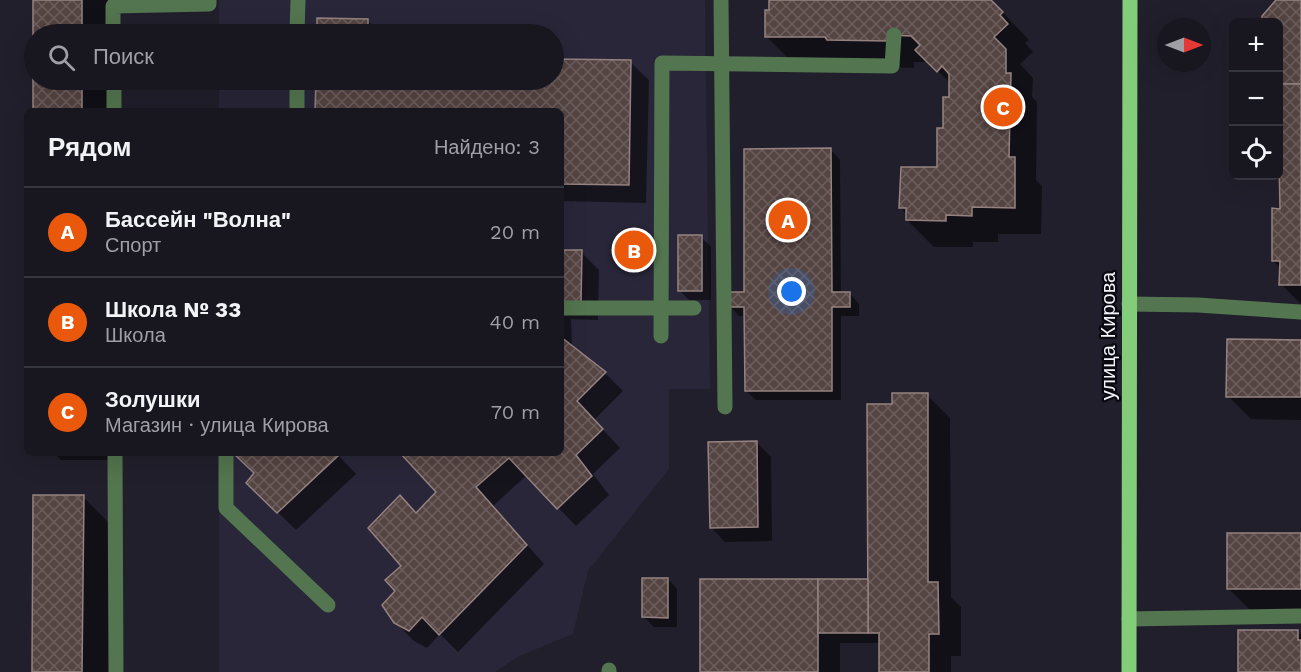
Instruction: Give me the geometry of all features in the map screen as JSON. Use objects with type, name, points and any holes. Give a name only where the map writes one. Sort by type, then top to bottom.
[{"type":"main road","name":"улица Кирова","points":[[1130,0],[1130,672]]},
{"type":"lane","points":[[113,24],[113,6],[209,4],[209,0]]},
{"type":"lane","points":[[297,24],[298,0]]},
{"type":"lane","points":[[722,0],[724,407]]},
{"type":"lane","points":[[661,336],[662,63],[892,66],[894,35]]},
{"type":"lane","points":[[114,90],[114,108]]},
{"type":"lane","points":[[297,90],[297,108]]},
{"type":"lane","points":[[1129,304],[1198,305],[1301,312]]},
{"type":"lane","points":[[564,308],[694,308]]},
{"type":"lane","points":[[115,456],[116,672]]},
{"type":"lane","points":[[226,456],[226,508],[328,605]]},
{"type":"lane","points":[[1129,619],[1301,616]]},
{"type":"shaded area","points":[[219,0],[705,0],[710,389],[669,389],[669,469],[588,571],[573,634],[517,657],[495,672],[219,672],[219,456],[564,456],[564,108],[219,108],[219,90],[564,90],[564,24],[219,24]]},
{"type":"building","points":[[33,0],[82,0],[82,24],[33,24]]},
{"type":"building","points":[[769,0],[991,0],[1003,12],[1000,15],[1008,24],[994,37],[1006,49],[1006,73],[1011,73],[1009,157],[1015,157],[1015,208],[972,207],[972,216],[946,215],[946,221],[906,220],[906,208],[899,208],[901,167],[937,167],[937,128],[943,128],[943,97],[949,97],[949,74],[942,66],[937,72],[915,50],[920,45],[911,36],[888,35],[888,41],[827,40],[825,37],[765,37],[765,10],[769,10]]},
{"type":"building","points":[[1276,0],[1301,0],[1301,84],[1283,84],[1283,18],[1262,18]]},
{"type":"building","points":[[317,18],[368,19],[368,24],[317,24]]},
{"type":"building","points":[[564,59],[631,60],[629,185],[564,184],[564,108],[315,108],[316,90],[564,90]]},
{"type":"building","points":[[1283,84],[1301,84],[1301,285],[1279,285],[1280,261],[1272,261],[1272,208],[1280,209],[1279,180],[1283,180]]},
{"type":"building","points":[[33,90],[82,90],[82,108],[33,108]]},
{"type":"building","points":[[831,148],[832,292],[850,292],[850,307],[832,307],[832,391],[745,391],[744,307],[728,307],[728,292],[744,292],[744,149]]},
{"type":"building","points":[[678,235],[702,235],[702,291],[678,291]]},
{"type":"building","points":[[564,250],[582,250],[581,302],[564,302]]},
{"type":"building","points":[[564,339],[606,372],[577,401],[603,429],[576,455],[592,476],[557,509],[509,458],[476,487],[527,545],[439,635],[422,617],[409,631],[394,623],[382,605],[395,591],[385,580],[401,566],[368,528],[400,495],[416,513],[436,492],[403,456],[564,456]]},
{"type":"building","points":[[1227,339],[1301,340],[1301,397],[1226,397]]},
{"type":"building","points":[[892,393],[928,393],[928,582],[938,582],[939,634],[929,634],[929,672],[879,672],[879,633],[868,633],[867,404],[892,404]]},
{"type":"building","points":[[757,441],[758,527],[710,528],[708,442]]},
{"type":"building","points":[[236,456],[338,456],[277,513],[246,483],[254,473]]},
{"type":"building","points":[[33,495],[84,495],[82,672],[32,672]]},
{"type":"building","points":[[1227,533],[1301,533],[1301,589],[1227,589]]},
{"type":"building","points":[[642,578],[668,578],[668,618],[642,617]]},
{"type":"building","points":[[700,579],[818,579],[818,672],[700,672]]},
{"type":"building","points":[[818,579],[868,579],[868,633],[818,633]]},
{"type":"building","points":[[1238,630],[1298,630],[1298,640],[1301,640],[1301,672],[1238,672]]},
{"type":"place","name":"Золушки","points":[[1003,107]]},
{"type":"place","name":"Бассейн \"Волна\"","points":[[788,220]]},
{"type":"place","name":"Школа № 33","points":[[634,250]]}]
